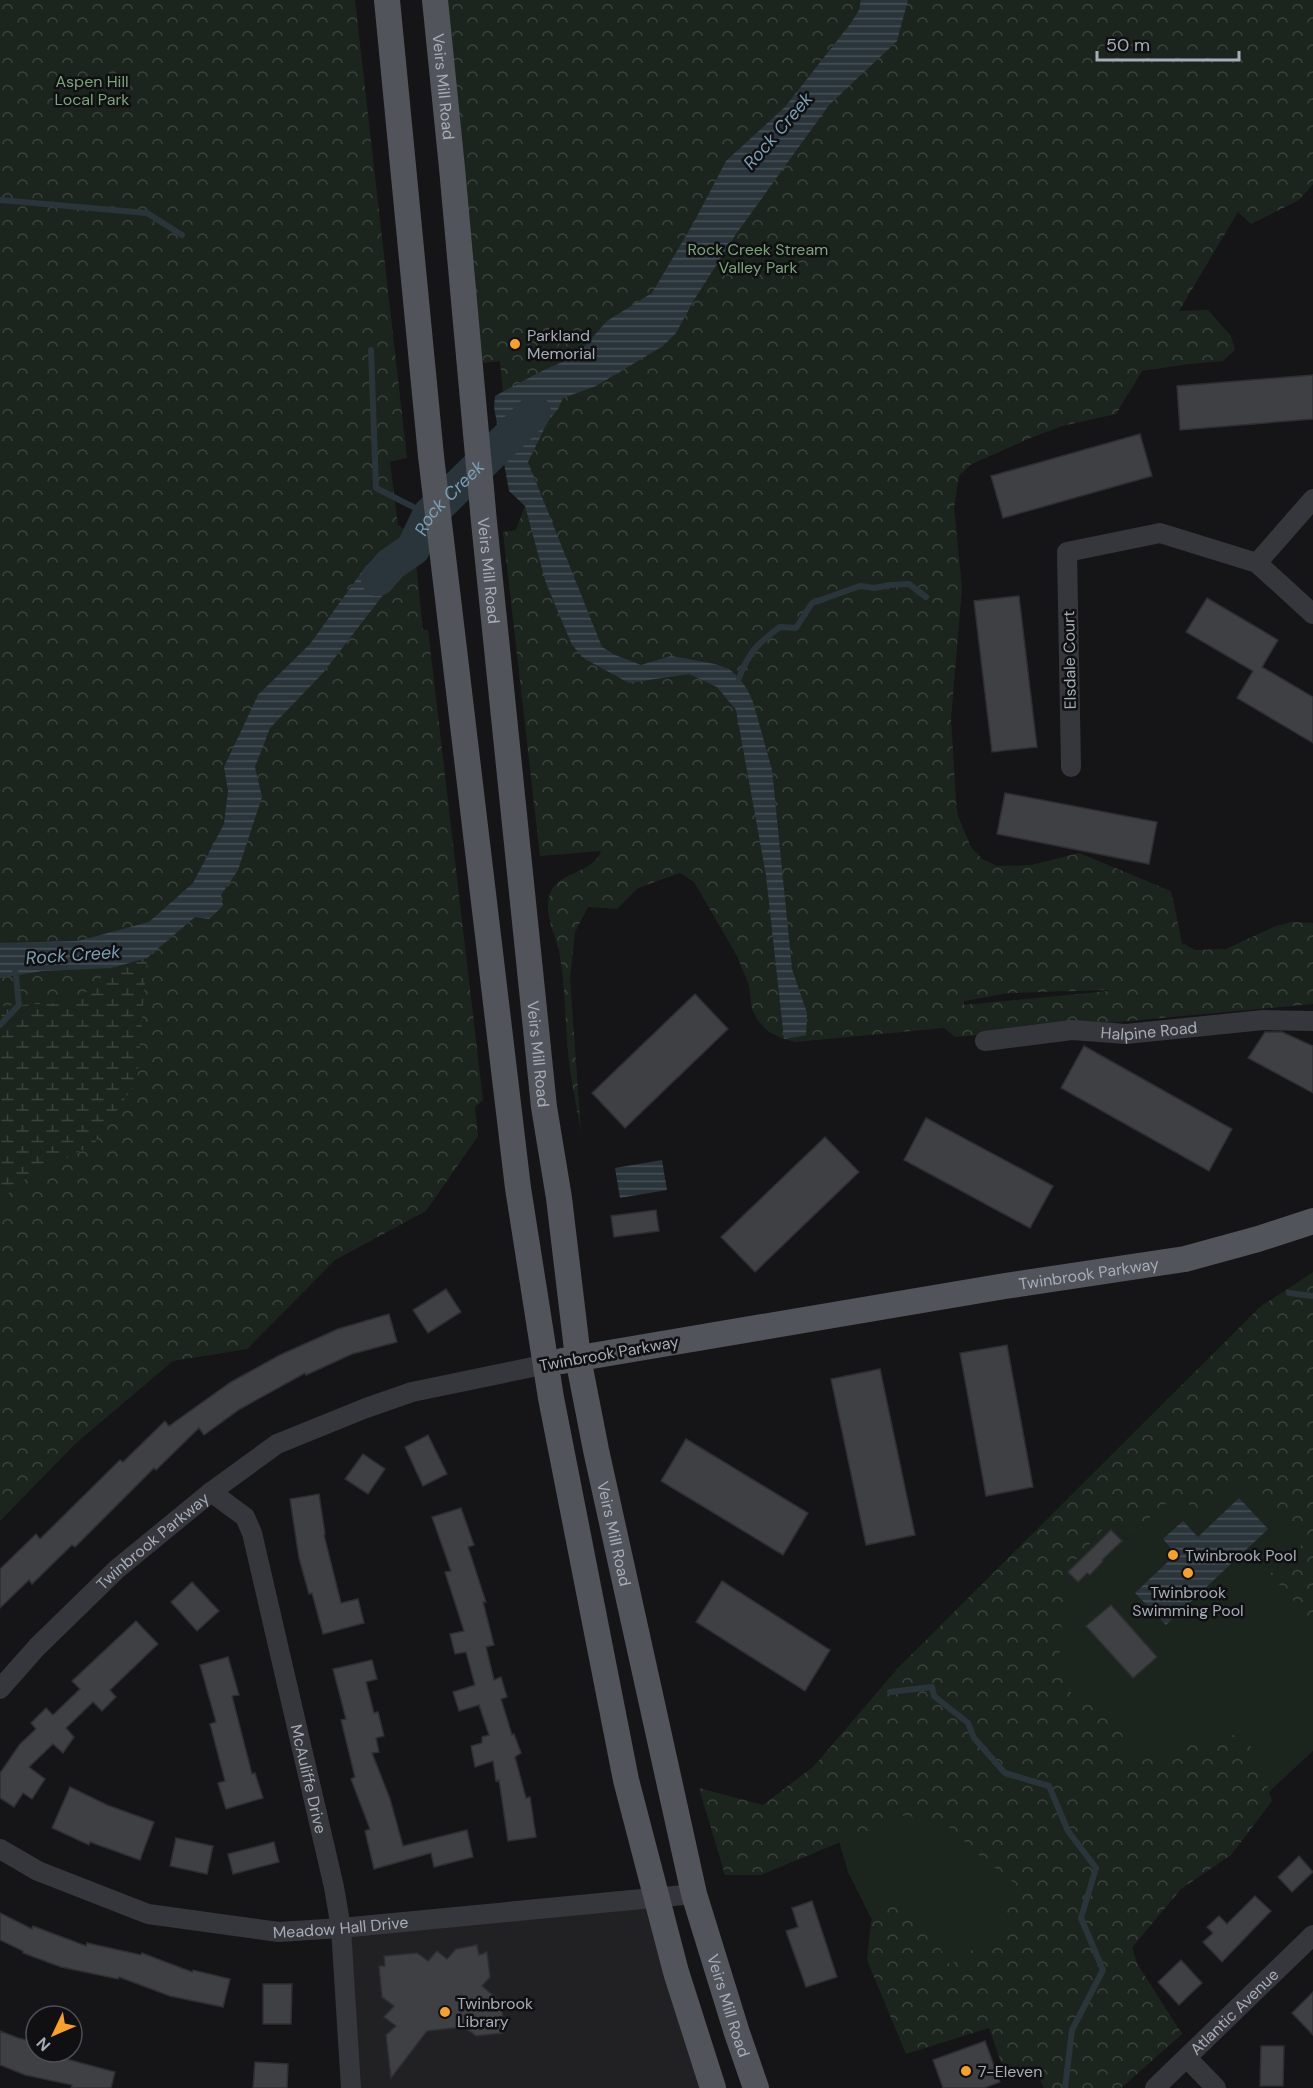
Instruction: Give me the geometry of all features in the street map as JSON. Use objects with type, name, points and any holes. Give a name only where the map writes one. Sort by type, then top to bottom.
[{"type":"main road","name":"Veirs Mill Road","points":[[387,0],[443,563],[514,1156],[551,1398],[626,1780],[676,1972],[713,2088]]},
{"type":"main road","name":"Veirs Mill Road","points":[[435,0],[484,522],[544,1107],[559,1198],[578,1358],[596,1450],[694,1894],[756,2088]]},
{"type":"main road","name":"Twinbrook Parkway","points":[[547,1364],[1005,1286],[1185,1259],[1313,1221]]},
{"type":"street","points":[[1313,500],[1257,563],[1313,614]]},
{"type":"street","name":"Elsdale Court","points":[[1071,767],[1067,552],[1160,533],[1257,563]]},
{"type":"street","name":"Halpine Road","points":[[985,1041],[1072,1030],[1126,1034],[1263,1020],[1313,1022]]},
{"type":"street","name":"Twinbrook Parkway","points":[[0,1689],[37,1647],[117,1569],[211,1492],[277,1444],[412,1392],[547,1364]]},
{"type":"street","name":"McAuliffe Drive","points":[[211,1492],[245,1517],[252,1533],[334,1887],[340,1928],[351,2088]]},
{"type":"street","name":"Meadow Hall Drive","points":[[0,1850],[38,1872],[148,1914],[279,1932],[694,1894]]},
{"type":"street","name":"Atlantic Avenue","points":[[1155,2088],[1313,1935]]},
{"type":"street","points":[[1187,2058],[1216,2088]]},
{"type":"shaded area","points":[[657,1897],[713,2088],[351,2088],[341,1928]]},
{"type":"green space","name":"Aspen Hill Local Park","points":[[0,0],[355,0],[407,458],[390,462],[398,525],[407,531],[399,538],[403,573],[416,563],[423,630],[428,630],[483,1100],[475,1107],[478,1136],[426,1211],[335,1260],[247,1349],[173,1361],[75,1444],[0,1521]]},
{"type":"green space","name":"Rock Creek Stream Valley Park","points":[[443,0],[1313,0],[1313,184],[1299,200],[1251,224],[1238,212],[1179,311],[1208,310],[1231,336],[1235,350],[1223,361],[1142,371],[1116,414],[1062,426],[1028,439],[970,465],[959,476],[954,508],[962,588],[951,719],[958,816],[971,847],[982,859],[997,866],[1031,865],[1079,853],[1171,891],[1182,943],[1195,950],[1226,949],[1276,926],[1292,922],[1313,923],[1313,1004],[955,1037],[944,1028],[795,1042],[769,1032],[758,1021],[752,1009],[749,985],[737,956],[694,882],[680,873],[638,888],[617,909],[588,907],[575,932],[570,979],[581,1133],[570,1070],[560,956],[549,917],[548,902],[554,886],[591,864],[601,851],[540,856],[503,532],[516,530],[525,506],[531,528],[532,471],[528,462],[523,382],[503,393],[500,361],[483,363]],"holes":[[[1108,991],[964,1005],[964,1001],[1009,993]]]},
{"type":"green space","points":[[147,958],[137,1081],[94,1144],[20,1182],[0,1202],[0,1006],[76,1002],[111,968]]},
{"type":"green space","name":"Twinbrook Pool","points":[[1313,1272],[1313,1618],[1306,1615],[1270,1574],[1306,1541],[1244,1474],[1199,1515],[1178,1493],[1136,1530],[1107,1524],[1065,1572],[1059,1663],[1073,1697],[1118,1718],[1130,1764],[1230,1733],[1256,1750],[1272,1801],[1231,1855],[1181,1889],[1129,1951],[1182,2034],[1121,2088],[1044,2088],[1036,2070],[1004,2071],[989,2028],[906,2054],[867,1960],[871,1922],[892,1899],[920,1915],[950,1965],[1002,1930],[1013,1882],[950,1828],[906,1815],[761,1875],[725,1875],[699,1788],[763,1805],[814,1766],[898,1668],[1260,1307]]},
{"type":"green space","name":"Twinbrook Pool","points":[[1269,1312],[1313,1358],[1313,1751],[1126,1925],[1155,2028],[1025,2013],[925,2027],[848,1872],[819,1773]]},
{"type":"water","points":[[861,0],[908,0],[897,41],[829,105],[736,234],[676,333],[663,346],[596,386],[563,398],[558,409],[548,421],[528,462],[602,647],[615,655],[641,665],[671,656],[715,664],[729,669],[747,689],[753,702],[772,770],[792,969],[807,1013],[806,1035],[784,1039],[766,875],[736,710],[717,687],[689,674],[629,683],[585,659],[572,645],[546,583],[525,506],[509,491],[494,407],[495,396],[576,356],[607,321],[652,293],[693,224],[726,161],[785,107],[851,23],[859,10]]},
{"type":"water","points":[[407,531],[416,563],[390,586],[323,673],[270,728],[255,767],[262,797],[238,870],[221,895],[223,906],[209,919],[195,917],[147,958],[111,968],[42,971],[0,978],[0,943],[78,941],[149,922],[193,883],[224,824],[228,791],[224,767],[258,695],[310,644],[366,566]]},
{"type":"water","points":[[662,1160],[667,1190],[620,1198],[615,1168]]},
{"type":"water","name":"Twinbrook Swimming Pool","points":[[1239,1498],[1268,1529],[1166,1625],[1135,1593],[1176,1554],[1163,1539],[1183,1521],[1198,1537]]},
{"type":"building","points":[[1313,375],[1313,419],[1180,430],[1177,386]]},
{"type":"building","points":[[1140,434],[1152,476],[1003,518],[991,476]]},
{"type":"building","points":[[1019,596],[1037,747],[992,752],[974,601]]},
{"type":"building","points":[[1207,598],[1278,640],[1262,667],[1313,697],[1313,743],[1237,698],[1253,671],[1186,632]]},
{"type":"building","points":[[1005,793],[1157,822],[1149,864],[997,834]]},
{"type":"building","points":[[695,994],[728,1029],[625,1128],[592,1093]]},
{"type":"building","points":[[1265,1032],[1282,1032],[1313,1046],[1313,1093],[1248,1058]]},
{"type":"building","points":[[1084,1046],[1232,1129],[1209,1171],[1061,1088]]},
{"type":"building","points":[[926,1118],[1053,1186],[1030,1228],[904,1160]]},
{"type":"building","points":[[825,1137],[859,1172],[755,1272],[721,1237]]},
{"type":"building","points":[[656,1210],[659,1231],[614,1237],[611,1216]]},
{"type":"building","points":[[446,1289],[461,1312],[428,1333],[413,1310]]},
{"type":"building","points":[[389,1314],[397,1342],[352,1354],[306,1375],[305,1373],[240,1409],[204,1435],[199,1428],[156,1470],[154,1468],[75,1547],[72,1545],[32,1584],[29,1580],[0,1608],[0,1569],[36,1534],[40,1539],[120,1460],[123,1462],[165,1421],[169,1426],[231,1382],[280,1355],[338,1329]]},
{"type":"building","points":[[1007,1345],[1033,1487],[986,1496],[960,1353]]},
{"type":"building","points":[[880,1369],[915,1535],[866,1545],[831,1379]]},
{"type":"building","points":[[428,1435],[447,1474],[423,1486],[405,1447]]},
{"type":"building","points":[[686,1439],[808,1513],[783,1555],[661,1481]]},
{"type":"building","points":[[363,1454],[385,1469],[368,1494],[345,1479]]},
{"type":"building","points":[[319,1494],[324,1535],[341,1603],[358,1599],[364,1623],[323,1634],[312,1593],[309,1594],[299,1558],[290,1499]]},
{"type":"building","points":[[461,1508],[474,1545],[468,1547],[486,1602],[483,1602],[494,1645],[486,1647],[494,1680],[501,1677],[507,1697],[501,1699],[512,1735],[514,1734],[521,1753],[515,1757],[526,1798],[530,1797],[536,1837],[508,1841],[499,1780],[496,1781],[493,1761],[475,1767],[471,1746],[482,1743],[482,1737],[489,1735],[479,1705],[459,1711],[453,1692],[475,1685],[466,1652],[455,1654],[450,1634],[464,1631],[445,1572],[451,1571],[432,1517]]},
{"type":"building","points":[[1111,1530],[1122,1541],[1090,1575],[1087,1573],[1078,1582],[1068,1572]]},
{"type":"building","points":[[722,1581],[830,1650],[805,1691],[696,1622]]},
{"type":"building","points":[[192,1582],[219,1611],[197,1631],[171,1602]]},
{"type":"building","points":[[1111,1605],[1157,1657],[1133,1678],[1086,1626]]},
{"type":"building","points":[[136,1621],[158,1644],[110,1690],[116,1697],[102,1711],[93,1702],[66,1728],[74,1737],[63,1753],[53,1744],[29,1767],[45,1779],[32,1799],[23,1793],[14,1807],[0,1798],[0,1773],[20,1744],[36,1729],[31,1723],[46,1708],[53,1715],[80,1689],[72,1681]]},
{"type":"building","points":[[228,1657],[239,1695],[232,1696],[252,1774],[255,1773],[263,1798],[226,1809],[218,1783],[225,1781],[210,1724],[216,1722],[200,1665]]},
{"type":"building","points":[[372,1660],[377,1679],[366,1682],[374,1713],[378,1712],[384,1736],[376,1738],[379,1752],[372,1753],[390,1799],[403,1846],[467,1830],[473,1857],[434,1867],[431,1853],[374,1869],[365,1831],[370,1829],[351,1779],[355,1777],[341,1720],[346,1719],[333,1669]]},
{"type":"building","points":[[70,1787],[107,1805],[154,1822],[140,1860],[90,1842],[89,1845],[52,1828]]},
{"type":"building","points":[[176,1838],[213,1846],[207,1874],[170,1866]]},
{"type":"building","points":[[274,1842],[279,1862],[233,1874],[228,1854]]},
{"type":"building","points":[[1299,1856],[1313,1872],[1292,1892],[1278,1877]]},
{"type":"building","points":[[1255,1896],[1271,1911],[1222,1962],[1203,1942],[1213,1933],[1207,1927],[1219,1916],[1227,1924]]},
{"type":"building","points":[[812,1901],[837,1977],[806,1987],[786,1931],[798,1927],[792,1908]]},
{"type":"building","points":[[0,1913],[32,1929],[33,1926],[86,1946],[87,1943],[141,1955],[142,1953],[192,1972],[193,1970],[230,1979],[223,2007],[170,1996],[119,1977],[118,1979],[61,1967],[23,1953],[0,1940]]},
{"type":"building","name":"Twinbrook Library","points":[[477,1945],[479,1955],[487,1952],[490,1977],[482,1986],[502,2003],[503,2033],[476,2036],[464,2027],[427,2031],[391,2078],[386,2035],[396,2026],[384,2017],[394,2006],[382,1997],[379,1966],[385,1966],[384,1956],[417,1953],[428,1961],[437,1951],[447,1959],[456,1949]]},
{"type":"building","points":[[1181,1960],[1202,1983],[1179,2005],[1158,1982]]},
{"type":"building","points":[[263,1984],[292,1984],[291,2024],[263,2024]]},
{"type":"building","points":[[1313,1992],[1313,2035],[1292,2013]]},
{"type":"building","points":[[0,2031],[24,2039],[24,2064],[84,2064],[115,2072],[111,2088],[71,2088],[72,2085],[25,2075],[0,2065]]},
{"type":"building","name":"7-Eleven","points":[[985,2041],[1000,2082],[984,2088],[943,2088],[933,2060]]},
{"type":"building","points":[[1261,2046],[1284,2046],[1283,2086],[1260,2086]]},
{"type":"building","points":[[255,2062],[288,2064],[287,2088],[253,2088]]},
{"type":"waterway","points":[[0,200],[147,213],[182,235]]},
{"type":"waterway","points":[[371,350],[376,488],[429,515]]},
{"type":"waterway","name":"Rock Creek","points":[[378,579],[391,564],[413,549],[429,515],[534,412]]},
{"type":"waterway","points":[[739,678],[747,661],[760,643],[780,627],[796,628],[812,603],[860,586],[875,588],[909,584],[926,597]]},
{"type":"waterway","points":[[0,1025],[19,1005],[15,968]]},
{"type":"waterway","points":[[1289,1293],[1313,1296]]},
{"type":"waterway","points":[[890,1692],[932,1687],[934,1696],[968,1723],[974,1738],[1005,1773],[1049,1786],[1068,1831],[1096,1868],[1081,1918],[1103,1970],[1072,2030],[1065,2088]]},
{"type":"place","name":"Parkland Memorial","points":[[515,344]]},
{"type":"place","name":"Twinbrook Pool","points":[[1173,1555]]},
{"type":"place","name":"Twinbrook Swimming Pool","points":[[1188,1573]]},
{"type":"place","name":"Twinbrook Library","points":[[445,2012]]},
{"type":"place","name":"7-Eleven","points":[[966,2071]]}]
